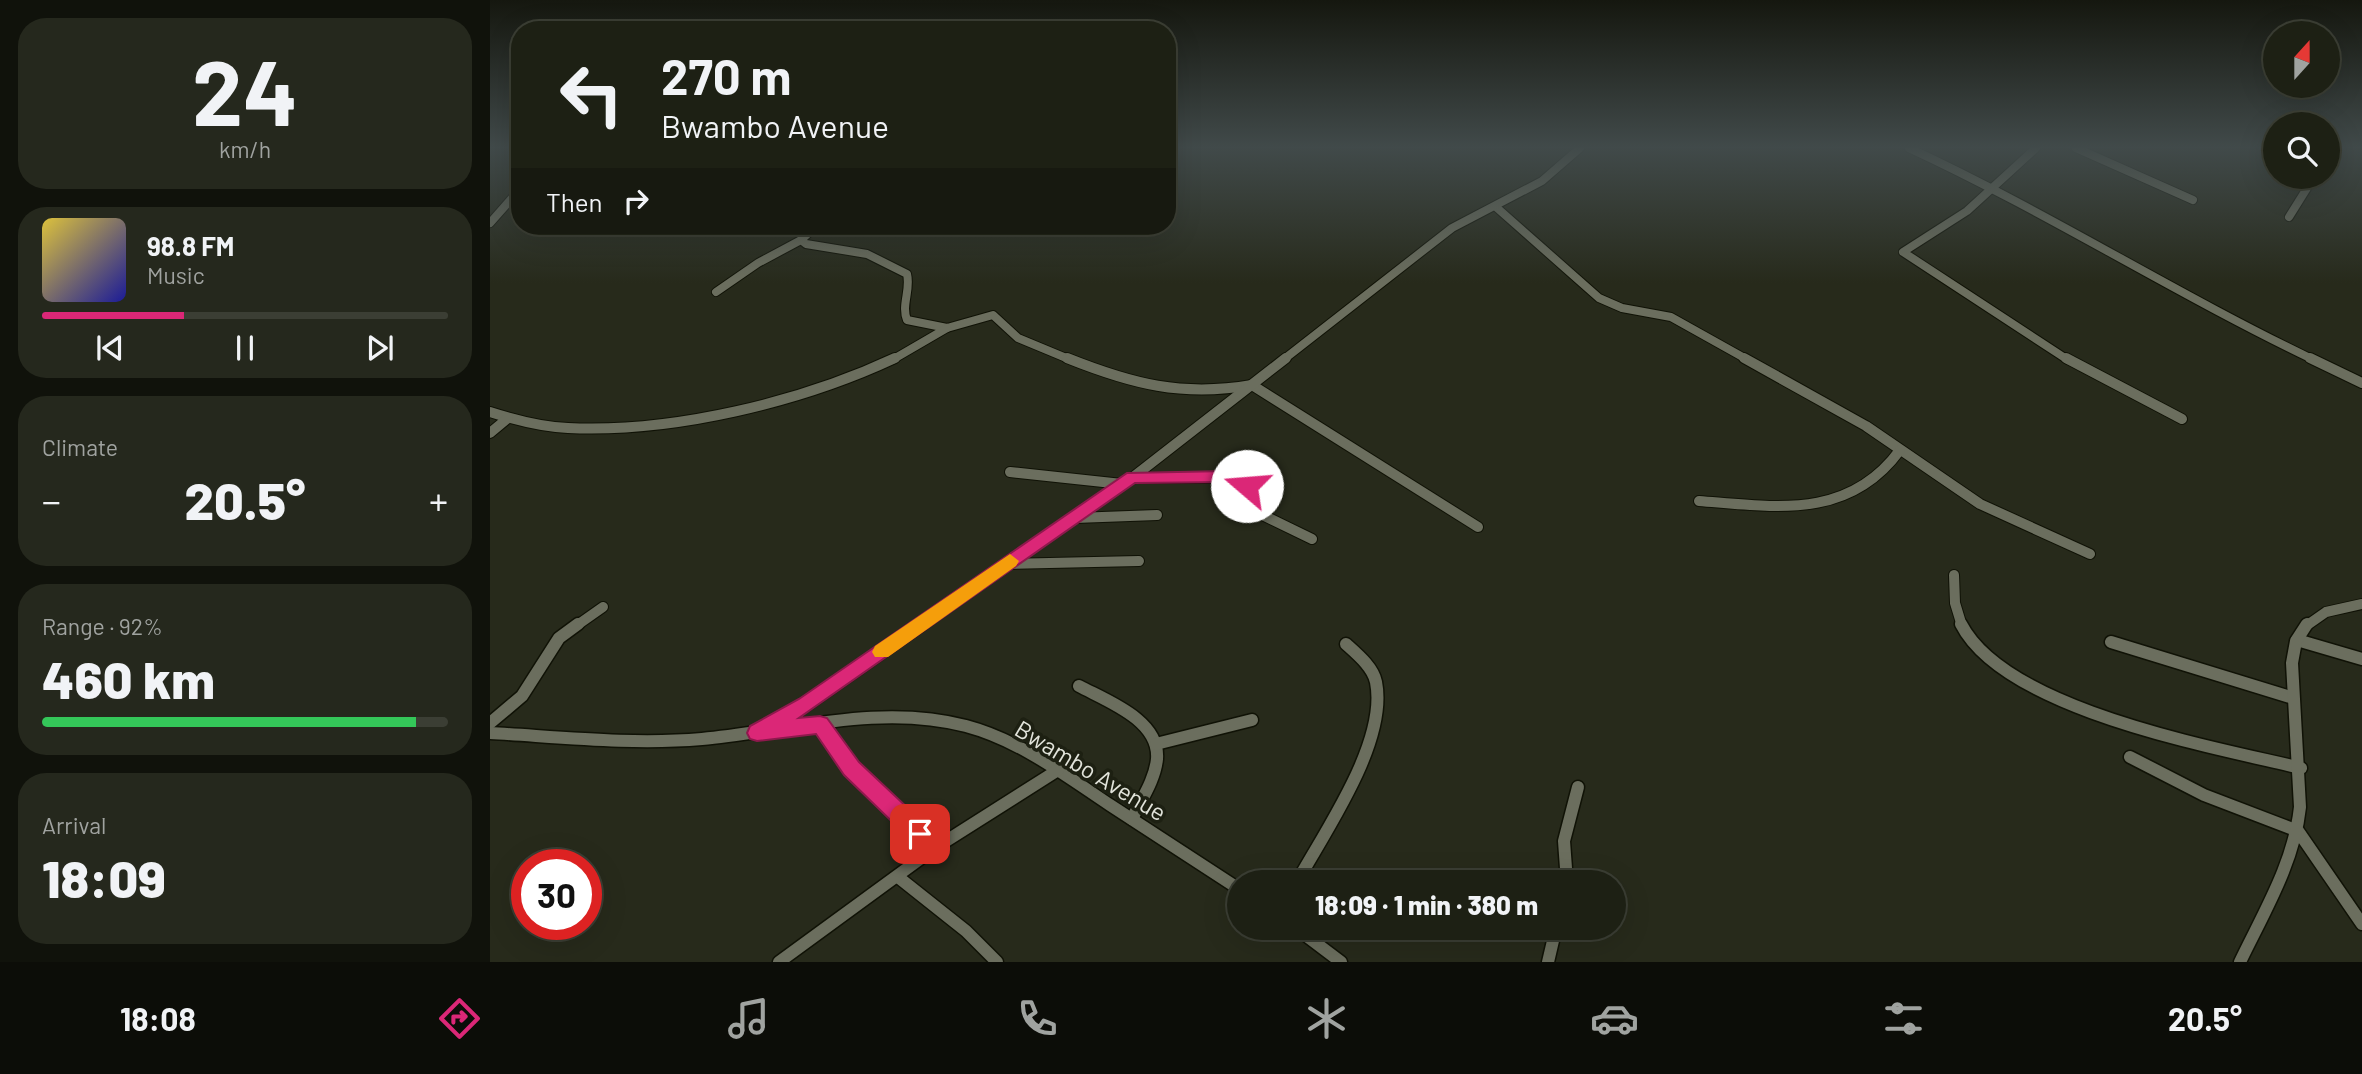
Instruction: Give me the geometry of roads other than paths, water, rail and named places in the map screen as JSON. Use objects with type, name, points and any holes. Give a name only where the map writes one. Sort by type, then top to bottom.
[{"type":"street","points":[[757,733],[806,705],[1132,478],[1452,228],[1521,193]]},
{"type":"street","points":[[1989,193],[1967,211],[1904,249],[1905,255],[1978,298],[2078,366],[2182,419]]},
{"type":"street","points":[[2004,193],[2262,335],[2362,383]]},
{"type":"street","points":[[2177,193],[2193,200]]},
{"type":"street","points":[[2289,217],[2305,193]]},
{"type":"street","points":[[490,223],[511,198]]},
{"type":"street","points":[[490,214],[511,206]]},
{"type":"street","points":[[1496,207],[1599,298],[1622,308],[1671,317],[1866,426],[1980,504],[2090,554]]},
{"type":"street","points":[[716,292],[758,263],[806,235]]},
{"type":"street","points":[[801,240],[806,244],[856,251],[891,263],[907,274],[910,281],[904,311],[907,320],[947,328]]},
{"type":"street","points":[[490,412],[552,426],[608,427],[766,401],[872,370],[930,342],[947,328],[993,315],[1018,338],[1132,383],[1194,394],[1252,385],[1265,391],[1353,452],[1478,527]]},
{"type":"street","points":[[490,433],[508,418]]},
{"type":"street","points":[[1699,501],[1798,505],[1830,500],[1856,493],[1872,483],[1900,450]]},
{"type":"street","points":[[1010,472],[1122,484]]},
{"type":"street","points":[[1132,478],[1239,478],[1246,481],[1245,503],[1250,509],[1312,539]]},
{"type":"street","points":[[1074,518],[1157,515]]},
{"type":"street","points":[[1005,564],[1139,561]]},
{"type":"street","points":[[1954,575],[1954,607],[1974,644],[2011,673],[2038,688],[2110,718],[2301,768]]},
{"type":"street","points":[[2240,962],[2298,831],[2301,768],[2290,697],[2297,640],[2306,624],[2324,613],[2362,604]]},
{"type":"street","points":[[490,723],[522,696],[559,638],[603,607]]},
{"type":"street","points":[[2297,640],[2362,659]]},
{"type":"street","points":[[2111,642],[2290,697]]},
{"type":"street","points":[[1303,870],[1364,754],[1376,720],[1375,681],[1368,667],[1346,644]]},
{"type":"street","points":[[1079,686],[1126,713],[1142,726],[1156,744],[1155,767],[1132,819]]},
{"type":"street","name":"Bwambo Avenue","points":[[490,733],[660,740],[757,733],[820,724],[901,719],[946,722],[986,733],[1058,770],[1227,881]]},
{"type":"street","points":[[1156,744],[1252,720]]},
{"type":"street","points":[[820,724],[852,768],[935,848]]},
{"type":"street","points":[[2130,757],[2204,795],[2298,831],[2362,924]]},
{"type":"street","points":[[779,962],[935,848],[1058,770]]},
{"type":"street","points":[[1568,870],[1564,841],[1578,787]]},
{"type":"street","points":[[898,877],[966,931],[997,962]]},
{"type":"street","points":[[1312,940],[1341,962]]},
{"type":"street","points":[[1548,962],[1553,940]]}]
